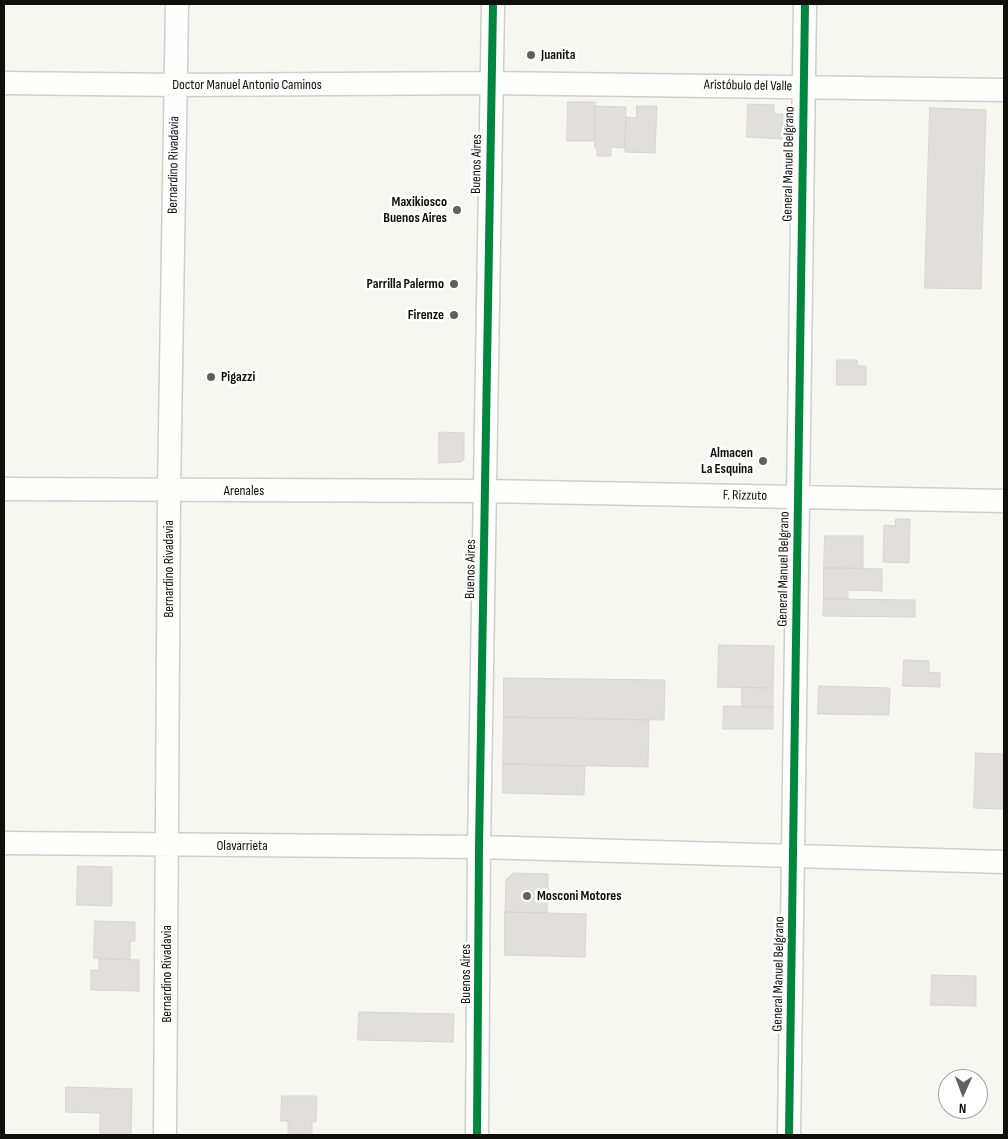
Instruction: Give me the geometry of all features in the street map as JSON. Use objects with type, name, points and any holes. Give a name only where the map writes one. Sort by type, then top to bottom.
[{"type":"street","name":"Bernardino Rivadavia","points":[[165,1135],[169,491],[177,4]]},
{"type":"street","name":"Buenos Aires","points":[[477,1135],[479,847],[493,4]]},
{"type":"street","name":"General Manuel Belgrano","points":[[789,1135],[805,4]]},
{"type":"street","name":"Doctor Manuel Antonio Caminos","points":[[4,83],[176,85],[491,83]]},
{"type":"street","name":"Aristóbulo del Valle","points":[[491,83],[1004,90]]},
{"type":"street","name":"Arenales","points":[[4,489],[485,491]]},
{"type":"street","name":"F. Rizzuto","points":[[485,491],[1004,501]]},
{"type":"street","name":"Olavarrieta","points":[[4,843],[168,846],[479,847],[1004,862]]},
{"type":"building","points":[[568,102],[595,102],[595,141],[567,141]]},
{"type":"building","points":[[748,104],[774,105],[774,114],[783,114],[782,139],[747,137]]},
{"type":"building","points":[[595,106],[626,107],[625,148],[611,147],[611,156],[597,156],[597,148],[595,148]]},
{"type":"building","points":[[637,106],[657,106],[655,153],[625,152],[626,117],[636,118]]},
{"type":"building","points":[[930,108],[986,110],[981,289],[925,288]]},
{"type":"building","points":[[837,360],[857,360],[857,366],[866,366],[866,385],[837,385]]},
{"type":"building","points":[[439,432],[464,433],[464,459],[461,462],[439,463]]},
{"type":"building","points":[[896,519],[910,519],[909,563],[883,562],[884,525],[895,526]]},
{"type":"building","points":[[825,536],[863,536],[863,568],[824,568]]},
{"type":"building","points":[[824,568],[882,569],[882,591],[848,590],[848,599],[824,599]]},
{"type":"building","points":[[824,599],[915,600],[915,617],[823,616]]},
{"type":"building","points":[[719,645],[774,646],[773,688],[718,687]]},
{"type":"building","points":[[904,660],[929,661],[929,672],[940,673],[940,687],[903,686]]},
{"type":"building","points":[[504,678],[665,680],[664,720],[504,717]]},
{"type":"building","points":[[819,686],[890,688],[889,715],[818,714]]},
{"type":"building","points":[[742,687],[773,688],[773,707],[742,707]]},
{"type":"building","points":[[724,706],[773,707],[773,729],[723,729]]},
{"type":"building","points":[[504,717],[649,720],[648,767],[503,764]]},
{"type":"building","points":[[976,753],[1004,754],[1004,809],[974,808]]},
{"type":"building","points":[[503,764],[585,766],[584,795],[503,793]]},
{"type":"building","points":[[78,866],[112,867],[112,906],[77,905]]},
{"type":"building","name":"Mosconi Motores","points":[[514,873],[548,874],[547,913],[505,912],[506,880]]},
{"type":"building","points":[[505,912],[586,914],[585,957],[505,955]]},
{"type":"building","points":[[95,921],[135,922],[135,941],[130,941],[130,959],[94,958]]},
{"type":"building","points":[[99,959],[139,960],[139,991],[91,990],[91,970],[99,970]]},
{"type":"building","points":[[932,975],[976,976],[976,1006],[931,1005]]},
{"type":"building","points":[[359,1012],[454,1014],[453,1042],[358,1040]]},
{"type":"building","points":[[66,1087],[132,1089],[131,1135],[100,1135],[100,1113],[66,1112]]},
{"type":"building","points":[[282,1096],[317,1096],[316,1122],[312,1122],[312,1135],[288,1135],[288,1121],[281,1121]]},
{"type":"cycle path","points":[[477,1135],[479,847],[493,4]]},
{"type":"cycle path","points":[[789,1135],[805,4]]},
{"type":"place","name":"Juanita","points":[[531,55]]},
{"type":"place","name":"Maxikiosco Buenos Aires","points":[[457,210]]},
{"type":"place","name":"Parrilla Palermo","points":[[454,284]]},
{"type":"place","name":"Firenze","points":[[454,315]]},
{"type":"place","name":"Pigazzi","points":[[211,377]]},
{"type":"place","name":"Almacen La Esquina","points":[[763,461]]},
{"type":"place","name":"Mosconi Motores","points":[[527,896]]}]
